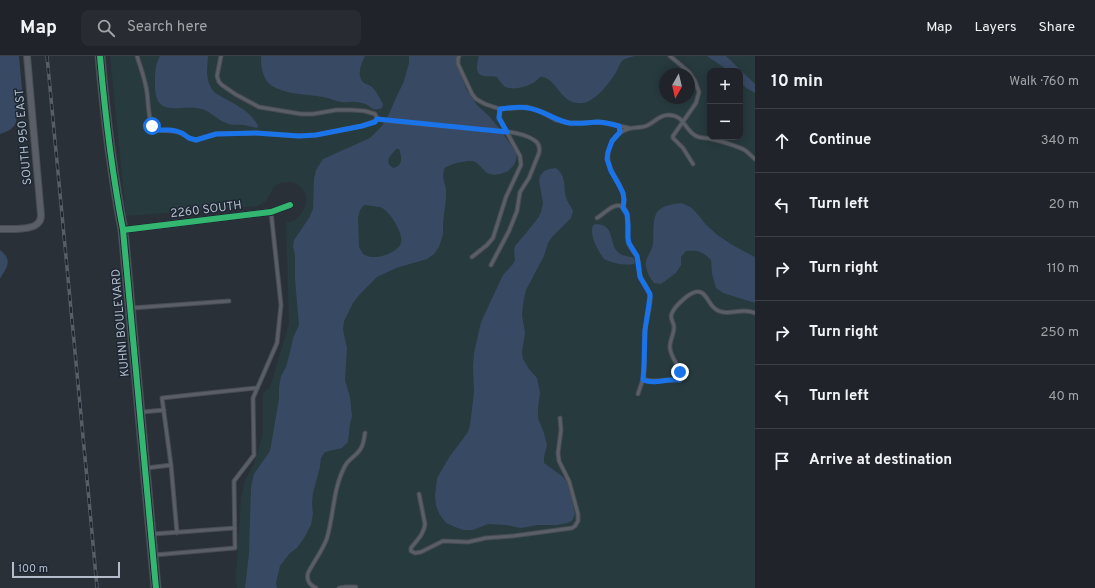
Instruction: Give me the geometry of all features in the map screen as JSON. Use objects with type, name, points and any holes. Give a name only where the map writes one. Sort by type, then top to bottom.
[{"type":"street","name":"SOUTH 950 EAST","points":[[0,229],[31,227],[37,224],[41,219],[27,56]]},
{"type":"street","name":"KUHNI BOULEVARD","points":[[100,56],[106,114],[123,230],[156,588]]},
{"type":"street","name":"2260 SOUTH","points":[[123,230],[271,212],[290,205]]},
{"type":"lane","points":[[137,56],[147,87],[151,122],[153,129],[155,130],[176,131],[196,140],[216,134],[256,133],[299,136],[316,135],[362,126],[375,122],[377,119]]},
{"type":"lane","points":[[221,56],[217,76],[219,82],[222,86],[259,107],[301,114],[313,114],[340,110],[365,111],[375,114],[377,119]]},
{"type":"lane","points":[[459,56],[458,64],[472,94],[476,99],[500,109],[527,108],[542,112],[556,120],[570,123],[582,124],[598,122],[629,128],[643,127],[664,115],[672,116],[680,118],[695,136],[700,138],[709,138],[743,149],[755,159]]},
{"type":"lane","points":[[670,56],[689,72],[695,81],[699,92],[696,103],[673,136],[693,164]]},
{"type":"lane","points":[[472,257],[493,238],[506,197],[521,166],[520,156],[499,118],[500,109]]},
{"type":"lane","points":[[377,119],[502,131],[521,135],[535,140],[538,143],[540,149],[529,178],[520,192],[517,212],[491,265]]},
{"type":"lane","points":[[619,126],[620,132]]},
{"type":"lane","points":[[623,208],[623,193],[611,171],[607,159],[612,141],[620,132],[629,128]]},
{"type":"lane","points":[[597,218],[613,207],[619,206],[623,208],[627,214],[629,243],[638,259],[640,277],[650,294],[645,330],[643,380],[638,394]]},
{"type":"lane","points":[[153,555],[235,548],[234,481],[254,454],[254,398],[277,343],[281,305],[271,212]]},
{"type":"lane","points":[[643,380],[657,382],[672,379],[680,380],[680,372],[670,349],[674,326],[671,316],[672,311],[688,295],[697,291],[701,292],[713,308],[719,312],[747,310],[755,313]]},
{"type":"lane","points":[[130,308],[228,301]]},
{"type":"lane","points":[[177,533],[171,465],[162,398],[257,388]]},
{"type":"lane","points":[[140,412],[164,410]]},
{"type":"lane","points":[[419,494],[426,524],[422,536],[411,548],[411,551],[415,553],[421,552],[443,541],[468,542],[486,538],[572,528],[578,521],[578,514],[569,481],[559,461],[558,453],[561,430],[560,418]]},
{"type":"lane","points":[[316,588],[310,583],[307,577],[308,573],[326,539],[337,485],[345,465],[348,460],[362,448],[365,433]]},
{"type":"lane","points":[[145,468],[171,465]]},
{"type":"lane","points":[[151,534],[235,528]]},
{"type":"lane","points":[[339,588],[346,586],[356,587]]},
{"type":"green space","points":[[110,56],[755,56],[755,588],[237,588],[236,577],[241,498],[245,480],[254,464],[263,434],[263,393],[270,387],[289,324],[286,223],[295,220],[303,211],[306,196],[301,187],[297,184],[284,182],[276,185],[268,198],[258,206],[126,216]]},
{"type":"water","points":[[0,56],[19,56],[22,89],[16,122],[10,130],[0,134]]},
{"type":"water","points":[[160,56],[208,56],[207,76],[212,89],[215,93],[240,107],[250,115],[255,120],[258,126],[257,128],[228,124],[202,109],[170,108],[164,106],[159,102],[156,95],[155,83],[155,72]]},
{"type":"water","points":[[261,56],[365,56],[361,66],[360,77],[364,83],[371,86],[376,91],[383,104],[382,108],[374,109],[361,103],[341,102],[325,97],[291,93],[278,89],[266,80],[262,68]]},
{"type":"water","points":[[409,56],[457,56],[458,67],[466,89],[477,105],[490,117],[502,132],[517,154],[516,160],[514,165],[508,171],[494,175],[487,173],[473,161],[456,163],[446,167],[444,169],[443,177],[446,189],[446,198],[443,234],[439,247],[434,254],[427,259],[396,268],[377,277],[353,303],[344,321],[343,330],[347,348],[345,380],[350,397],[352,416],[348,442],[342,448],[325,452],[321,458],[313,493],[313,514],[311,525],[297,548],[290,553],[280,566],[276,583],[277,588],[245,588],[249,553],[251,487],[254,474],[270,451],[279,399],[281,376],[286,367],[293,338],[299,325],[295,279],[295,256],[293,246],[294,240],[309,218],[313,209],[314,179],[316,170],[323,159],[370,138],[382,126],[404,81],[409,63]],"holes":[[[396,149],[399,149],[401,161],[399,165],[393,168],[388,161]],[[364,205],[384,209],[395,222],[400,234],[401,243],[393,252],[376,257],[369,257],[363,254],[359,247],[358,218],[360,210]]]},
{"type":"water","points":[[479,56],[635,56],[627,58],[620,63],[615,74],[599,94],[588,101],[577,103],[572,102],[563,96],[554,84],[544,77],[540,77],[533,83],[524,87],[506,87],[497,77],[484,76],[479,73],[477,70],[477,63]]},
{"type":"water","points":[[707,56],[726,56],[738,68],[725,68]]},
{"type":"water","points":[[743,72],[755,84],[755,93],[743,85]]},
{"type":"water","points":[[556,168],[562,175],[565,193],[573,211],[571,218],[548,243],[544,256],[526,290],[522,315],[525,333],[522,352],[523,359],[537,378],[540,393],[538,418],[547,445],[544,463],[567,481],[575,514],[572,521],[557,525],[538,525],[521,528],[488,524],[473,530],[463,530],[446,523],[440,515],[436,506],[435,496],[437,478],[450,456],[468,432],[470,425],[474,392],[474,353],[481,322],[503,275],[515,260],[515,246],[538,218],[541,212],[543,203],[539,181],[540,176],[544,171]]},
{"type":"water","points":[[681,203],[694,210],[706,225],[719,236],[755,257],[755,303],[723,293],[716,288],[712,274],[711,260],[697,251],[686,251],[681,257],[681,265],[676,273],[661,284],[654,283],[646,269],[646,264],[653,244],[656,214],[660,209],[666,206]]},
{"type":"water","points":[[596,224],[606,227],[610,233],[616,250],[622,255],[634,258],[634,264],[619,264],[604,259],[592,234],[593,225]]},
{"type":"water","points":[[0,250],[7,258],[8,264],[0,279]]},
{"type":"railway","points":[[47,56],[97,588]]},
{"type":"cycle path","points":[[100,56],[109,143],[123,230],[156,588]]},
{"type":"cycle path","points":[[123,230],[271,212],[290,205]]},
{"type":"route","points":[[152,126],[153,129],[158,131],[170,130],[182,133],[193,140],[216,134],[256,133],[299,136],[316,135],[362,126],[375,122],[377,119],[507,132],[499,118],[500,109],[519,108],[527,108],[542,112],[556,120],[570,123],[582,124],[598,122],[619,126],[620,132],[609,147],[607,159],[611,171],[623,193],[623,208],[627,214],[629,243],[638,259],[640,277],[650,294],[644,340],[645,353],[643,380],[657,382],[672,379],[680,380],[680,372]]}]
